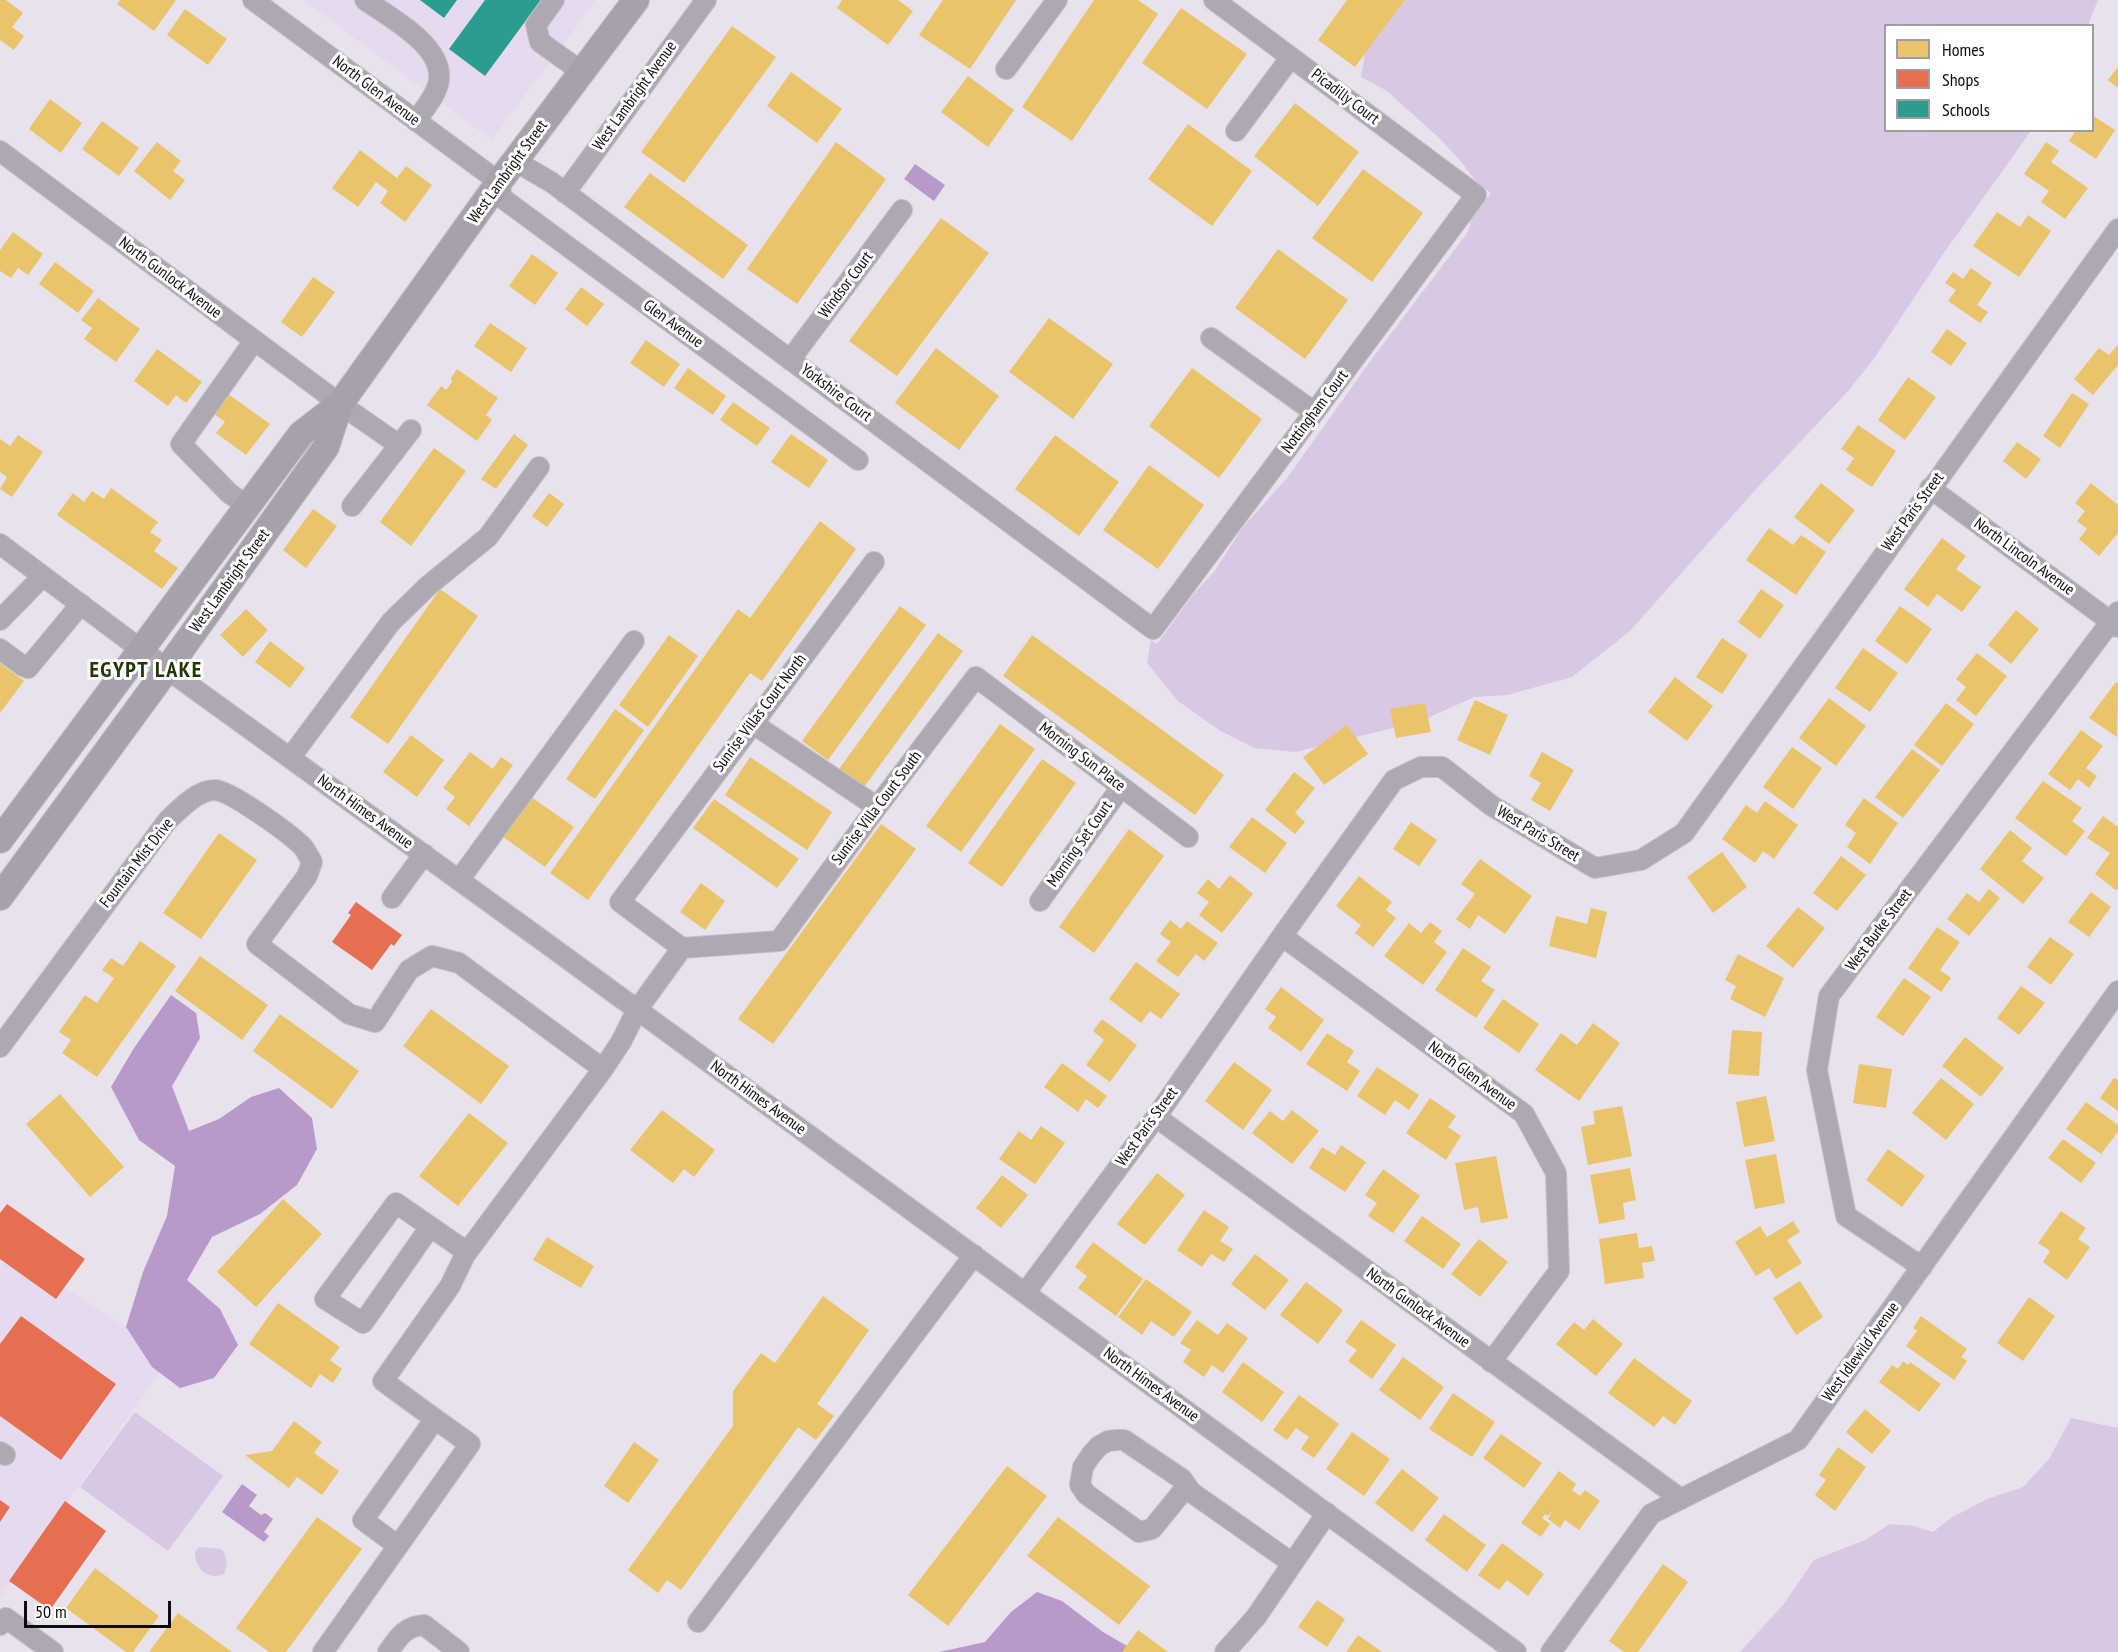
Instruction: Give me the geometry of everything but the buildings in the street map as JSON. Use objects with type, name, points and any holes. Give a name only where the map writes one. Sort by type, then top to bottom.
[{"type":"main road","name":"West Lambright Street","points":[[0,840],[301,434],[340,404],[499,182],[636,0]]},
{"type":"main road","name":"West Lambright Street","points":[[0,897],[326,447],[340,404]]},
{"type":"street","name":"North Glen Avenue","points":[[253,0],[499,182]]},
{"type":"street","points":[[365,0],[421,40],[435,60],[439,79],[434,94],[416,121]]},
{"type":"street","points":[[554,0],[536,25],[540,42],[582,72]]},
{"type":"street","name":"West Lambright Avenue","points":[[565,193],[706,0]]},
{"type":"street","points":[[1006,69],[1057,0]]},
{"type":"street","name":"Picadilly Court","points":[[1214,0],[1476,195]]},
{"type":"street","points":[[1236,131],[1291,57]]},
{"type":"street","name":"North Gunlock Avenue","points":[[0,151],[399,446]]},
{"type":"street","name":"Yorkshire Court","points":[[515,161],[565,193],[1153,629]]},
{"type":"street","name":"Glen Avenue","points":[[499,182],[502,198],[858,460]]},
{"type":"street","name":"Nottingham Court","points":[[1153,629],[1476,195]]},
{"type":"street","name":"Windsor Court","points":[[790,360],[902,210]]},
{"type":"street","name":"West Paris Street","points":[[1025,1293],[1156,1117],[1394,780],[1421,767],[1442,767],[1492,806],[1595,868],[1641,860],[1684,833],[2118,229]]},
{"type":"street","points":[[1210,338],[1314,412]]},
{"type":"street","points":[[247,506],[229,493],[181,444],[254,341]]},
{"type":"street","points":[[352,506],[411,429]]},
{"type":"street","points":[[290,758],[391,621],[429,585],[488,537],[539,467]]},
{"type":"street","name":"North Lincoln Avenue","points":[[1930,488],[2116,620]]},
{"type":"street","name":"North Himes Avenue","points":[[0,544],[167,669],[424,854],[1516,1652]]},
{"type":"street","name":"Sunrise Villas Court North","points":[[682,948],[620,902],[874,562]]},
{"type":"street","points":[[0,620],[43,576]]},
{"type":"street","points":[[0,649],[28,668],[81,604]]},
{"type":"street","name":"West Burke Street","points":[[1922,1267],[1846,1216],[1817,1070],[1829,996],[2116,620]]},
{"type":"street","points":[[459,880],[634,641]]},
{"type":"street","name":"Morning Sun Place","points":[[976,677],[1188,837]]},
{"type":"street","name":"Sunrise Villa Court South","points":[[682,948],[779,941],[976,677]]},
{"type":"street","points":[[752,723],[877,807]]},
{"type":"street","name":"Morning Set Court","points":[[1040,901],[1121,787]]},
{"type":"street","name":"Fountain Mist Drive","points":[[0,1047],[168,820],[201,794],[215,790],[238,798],[303,847],[312,862],[307,876],[256,944],[349,1014],[375,1022],[409,970],[432,956],[459,963],[603,1069]]},
{"type":"street","points":[[392,898],[424,854]]},
{"type":"street","name":"North Glen Avenue","points":[[1282,936],[1524,1114],[1556,1173],[1559,1271],[1491,1362]]},
{"type":"street","points":[[322,1652],[470,1444],[383,1381],[450,1286],[467,1252],[603,1069],[638,1010],[682,948]]},
{"type":"street","name":"West Idlewild Avenue","points":[[1551,1652],[1651,1514],[1798,1440],[2118,991]]},
{"type":"street","name":"North Gunlock Avenue","points":[[1156,1117],[1681,1499]]},
{"type":"street","points":[[430,1227],[363,1323],[325,1299],[396,1203],[467,1252]]},
{"type":"street","points":[[698,1622],[974,1255]]},
{"type":"street","points":[[398,1546],[363,1520],[435,1419]]},
{"type":"street","points":[[1187,1486],[1152,1529],[1139,1532],[1086,1494],[1080,1485],[1083,1467],[1099,1446],[1107,1441],[1124,1440],[1182,1479],[1197,1496],[1292,1563]]},
{"type":"street","points":[[1225,1652],[1256,1617],[1327,1513]]},
{"type":"street","points":[[0,1625],[6,1618],[53,1652]]},
{"type":"street","points":[[388,1652],[403,1631],[416,1625],[424,1625],[459,1652]]},
{"type":"shaded area","points":[[303,0],[596,0],[492,140]]},
{"type":"shaded area","points":[[1405,0],[2098,0],[2088,24],[1884,24],[1884,132],[2030,132],[1943,254],[1875,357],[1849,390],[1757,488],[1630,631],[1572,677],[1507,695],[1474,697],[1421,721],[1296,752],[1254,748],[1219,730],[1178,701],[1147,663],[1151,640],[1157,644],[1194,593],[1214,572],[1243,527],[1287,478],[1374,356],[1468,232],[1471,220],[1491,193],[1478,184],[1438,137],[1387,91],[1361,77],[1365,53]]},
{"type":"shaded area","points":[[915,164],[945,185],[934,201],[904,179]]},
{"type":"shaded area","points":[[171,995],[196,1013],[200,1038],[172,1086],[189,1131],[219,1119],[251,1097],[279,1088],[312,1118],[317,1149],[297,1185],[260,1214],[212,1237],[187,1280],[220,1309],[238,1345],[214,1378],[180,1388],[152,1367],[126,1327],[143,1272],[167,1216],[175,1166],[139,1140],[111,1087],[134,1048]]},
{"type":"shaded area","points":[[0,1246],[126,1327],[152,1367],[159,1373],[0,1597]]},
{"type":"shaded area","points":[[135,1412],[223,1476],[168,1551],[80,1487]]},
{"type":"shaded area","points":[[2071,1418],[2118,1428],[2118,1652],[1740,1652],[1783,1605],[1814,1560],[1865,1540],[1890,1524],[1914,1526],[1933,1532],[1951,1518],[1987,1499],[2023,1487],[2049,1459]]},
{"type":"shaded area","points":[[242,1484],[257,1495],[249,1506],[261,1515],[265,1513],[273,1519],[264,1532],[269,1536],[264,1542],[222,1512]]},
{"type":"shaded area","points":[[199,1547],[221,1549],[224,1552],[227,1564],[224,1574],[212,1576],[203,1572],[197,1563],[195,1552]]},
{"type":"shaded area","points":[[1037,1592],[1062,1601],[1103,1632],[1134,1650],[1133,1652],[939,1652],[985,1642],[1011,1612]]},
{"type":"district","name":"EGYPT LAKE","points":[[146,671]]}]
